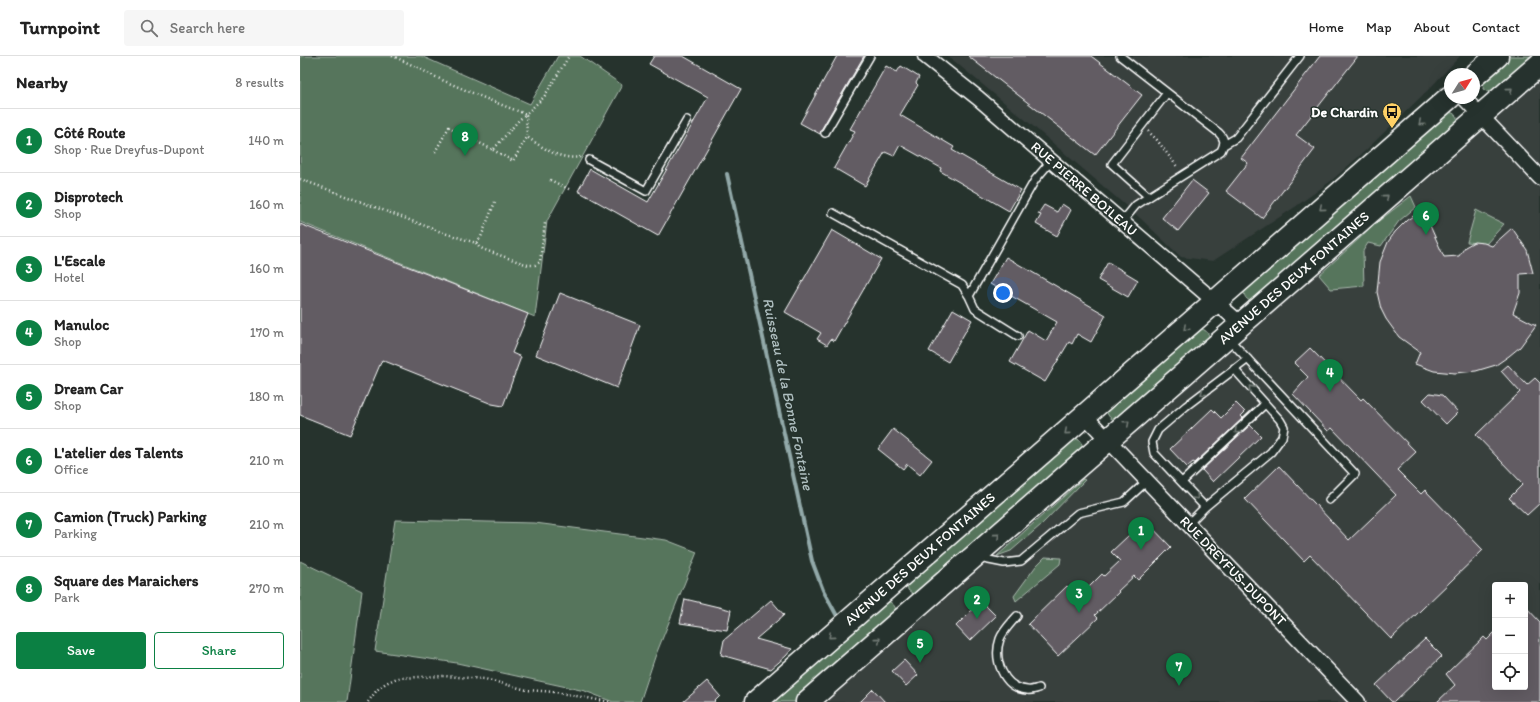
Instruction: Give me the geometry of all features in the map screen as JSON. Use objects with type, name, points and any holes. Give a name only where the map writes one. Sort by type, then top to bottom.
[{"type":"main road","points":[[1480,71],[1497,56]]},
{"type":"main road","name":"AVENUE DES DEUX FONTAINES","points":[[807,702],[1540,64]]},
{"type":"main road","name":"AVENUE DES DEUX FONTAINES","points":[[756,702],[1085,416],[1214,301],[1444,102]]},
{"type":"street","name":"RUE PIERRE BOILEAU","points":[[925,56],[978,98],[1214,301],[1234,330]]},
{"type":"street","points":[[1469,104],[1540,178]]},
{"type":"street","points":[[1085,416],[1107,440]]},
{"type":"street","name":"RUE DREYFUS-DUPONT","points":[[1107,440],[1358,702]]},
{"type":"lane","points":[[826,134],[870,56]]},
{"type":"lane","points":[[1120,56],[1218,133],[1223,138],[1224,145]]},
{"type":"lane","points":[[1122,222],[1136,205],[1220,151],[1224,145],[1236,138],[1300,56]]},
{"type":"lane","points":[[1149,197],[1112,164],[1167,93]]},
{"type":"lane","points":[[589,160],[646,191],[687,120]]},
{"type":"lane","points":[[969,296],[1035,180],[1051,161]]},
{"type":"lane","points":[[833,213],[962,285],[975,309],[1018,336]]},
{"type":"lane","points":[[1234,330],[1248,359],[1355,474],[1329,500]]},
{"type":"lane","points":[[1205,507],[1154,453],[1152,442],[1158,430],[1186,406],[1248,359]]},
{"type":"lane","points":[[1188,524],[1205,507],[1271,452],[1282,438],[1284,428],[1280,420],[1234,370]]},
{"type":"lane","points":[[1182,482],[1265,404]]},
{"type":"lane","points":[[973,557],[1004,563],[1021,561],[1078,513],[1124,502],[1146,481]]},
{"type":"lane","points":[[1016,616],[1000,638],[998,652],[999,666],[1006,678],[1015,687],[1027,690],[1039,688]]},
{"type":"path","points":[[392,56],[440,79],[526,114]]},
{"type":"path","points":[[493,150],[519,120],[544,97],[569,56]]},
{"type":"path","points":[[435,152],[448,127],[513,161],[527,137],[526,114]]},
{"type":"path","points":[[1142,125],[1157,140],[1183,175]]},
{"type":"path","points":[[527,137],[555,154],[569,159]]},
{"type":"path","points":[[300,179],[444,233],[476,243],[479,247],[528,265],[535,265],[540,262],[545,223]]},
{"type":"path","points":[[550,180],[572,190]]},
{"type":"path","points":[[476,243],[482,237],[495,202]]},
{"type":"path","points":[[368,702],[377,690],[386,683],[397,678],[444,676],[485,679],[527,690],[555,692],[609,702]]},
{"type":"shaded area","points":[[948,56],[1460,56],[1449,68],[1444,68],[1444,73],[1431,87],[1365,151],[1331,181],[1295,207],[1213,261],[1181,257],[1139,217]]},
{"type":"shaded area","points":[[1540,64],[1540,702],[807,702]]},
{"type":"green space","points":[[300,56],[421,56],[530,104],[558,56],[580,56],[622,85],[547,221],[535,317],[300,222]]},
{"type":"green space","points":[[1506,56],[1538,56],[1493,94],[1488,92],[1483,89],[1484,81]]},
{"type":"green space","points":[[1448,112],[1454,114],[1459,122],[1255,302],[1249,301],[1246,298],[1244,288]]},
{"type":"green space","points":[[1411,196],[1416,207],[1399,221],[1381,246],[1368,243],[1363,251],[1364,286],[1331,289],[1319,275],[1380,220]]},
{"type":"green space","points":[[1476,210],[1504,224],[1486,244],[1467,242]]},
{"type":"green space","points":[[1199,328],[1206,332],[1210,338],[1118,421],[1110,417],[1106,409]]},
{"type":"green space","points":[[1072,438],[1078,439],[1082,444],[1083,451],[918,595],[913,594],[908,590],[907,581]]},
{"type":"green space","points":[[1083,479],[1085,480],[1041,525],[1011,551],[997,556]]},
{"type":"green space","points":[[395,520],[535,523],[666,540],[697,552],[655,657],[640,702],[613,702],[585,691],[457,663],[375,651]]},
{"type":"green space","points":[[1045,557],[1061,558],[1060,564],[1016,601],[1014,596],[1036,566]]},
{"type":"green space","points":[[300,561],[362,591],[347,702],[300,702]]},
{"type":"green space","points":[[888,601],[892,603],[896,609],[896,613],[797,702],[767,702]]},
{"type":"building","points":[[654,56],[683,56],[741,89],[658,236],[578,191],[590,169],[648,202],[708,97],[649,64]]},
{"type":"building","points":[[837,56],[864,56],[820,134],[800,123]]},
{"type":"building","points":[[968,56],[1091,56],[1142,95],[1095,155]]},
{"type":"building","points":[[1320,56],[1358,56],[1296,135],[1315,149],[1262,218],[1226,191],[1248,163],[1241,158]]},
{"type":"building","points":[[886,66],[897,72],[901,66],[919,77],[916,83],[918,85],[900,115],[954,147],[952,150],[1021,190],[1009,211],[940,171],[941,168],[900,145],[894,156],[885,152],[865,186],[834,168],[855,131],[850,129]]},
{"type":"building","points":[[1192,180],[1209,193],[1178,231],[1162,218]]},
{"type":"building","points":[[1062,204],[1071,210],[1057,236],[1036,224],[1041,215],[1038,214],[1044,205],[1057,212]]},
{"type":"building","points":[[1423,210],[1444,257],[1459,256],[1465,247],[1474,242],[1492,246],[1512,228],[1527,250],[1533,273],[1520,274],[1520,293],[1513,313],[1536,325],[1520,347],[1496,365],[1476,371],[1455,373],[1434,371],[1415,364],[1420,352],[1399,337],[1386,319],[1381,309],[1377,292],[1380,262],[1388,242],[1395,232],[1407,220]]},
{"type":"building","points":[[300,224],[528,314],[512,353],[521,357],[503,406],[492,404],[382,360],[350,435],[300,415]]},
{"type":"building","points":[[832,230],[881,259],[834,341],[831,339],[827,345],[817,339],[821,333],[785,312]]},
{"type":"building","points":[[1006,257],[1106,315],[1091,342],[1077,334],[1072,344],[1069,342],[1045,382],[1010,362],[1028,330],[1046,341],[1057,322],[990,284]]},
{"type":"building","points":[[1108,262],[1138,280],[1128,297],[1098,280]]},
{"type":"building","points":[[560,293],[640,325],[617,388],[536,355]]},
{"type":"building","points":[[953,309],[972,320],[948,362],[929,351]]},
{"type":"building","points":[[1310,348],[1361,400],[1363,398],[1416,452],[1397,470],[1421,494],[1425,490],[1483,550],[1391,639],[1310,555],[1304,561],[1245,499],[1279,466],[1349,540],[1396,495],[1332,428],[1328,431],[1293,394],[1308,377],[1294,363]]},
{"type":"building","points":[[1508,365],[1527,385],[1535,378],[1540,383],[1540,503],[1527,515],[1509,498],[1523,484],[1476,435],[1520,392],[1501,371]]},
{"type":"building","points":[[1430,393],[1442,395],[1458,412],[1446,424],[1423,400]]},
{"type":"building","points":[[1236,403],[1245,412],[1241,416],[1243,418],[1195,463],[1193,462],[1187,467],[1170,449],[1212,409],[1221,418]]},
{"type":"building","points":[[1250,425],[1261,436],[1213,482],[1202,470]]},
{"type":"building","points":[[893,429],[932,460],[920,475],[907,464],[903,469],[878,449]]},
{"type":"building","points":[[1145,520],[1171,547],[1138,580],[1134,576],[1118,591],[1119,592],[1095,615],[1098,618],[1058,656],[1028,624],[1067,586],[1074,593],[1082,585],[1086,590],[1102,574],[1104,576],[1120,561],[1111,552]]},
{"type":"building","points":[[685,599],[731,610],[727,630],[680,623]]},
{"type":"building","points":[[771,600],[784,615],[756,639],[792,649],[786,656],[771,669],[721,655],[724,640]]},
{"type":"building","points":[[981,601],[996,616],[970,641],[956,626]]},
{"type":"building","points":[[1528,609],[1540,622],[1540,702],[1437,702],[1455,685],[1446,674],[1484,637],[1487,640],[1492,635],[1492,690],[1528,690]]},
{"type":"building","points":[[1425,639],[1442,656],[1394,702],[1392,702],[1376,685]]},
{"type":"building","points":[[904,660],[918,675],[906,686],[892,671]]},
{"type":"building","points":[[707,681],[720,696],[714,702],[683,702]]},
{"type":"building","points":[[873,689],[885,702],[860,702]]},
{"type":"waterway","name":"Ruisseau de la Bonne Fontaine","points":[[727,174],[812,561],[823,590],[837,616]]},
{"type":"place","name":"De Chardin","points":[[1392,129]]},
{"type":"place","name":"Square des Maraichers","points":[[465,156]]},
{"type":"place","name":"L'atelier des Talents","points":[[1426,235]]},
{"type":"place","name":"Manuloc","points":[[1330,392]]},
{"type":"place","name":"Côté Route","points":[[1141,550]]},
{"type":"place","name":"L'Escale","points":[[1079,613]]},
{"type":"place","name":"Disprotech","points":[[977,619]]},
{"type":"place","name":"Dream Car","points":[[920,663]]},
{"type":"place","name":"Camion (Truck) Parking","points":[[1179,686]]}]
